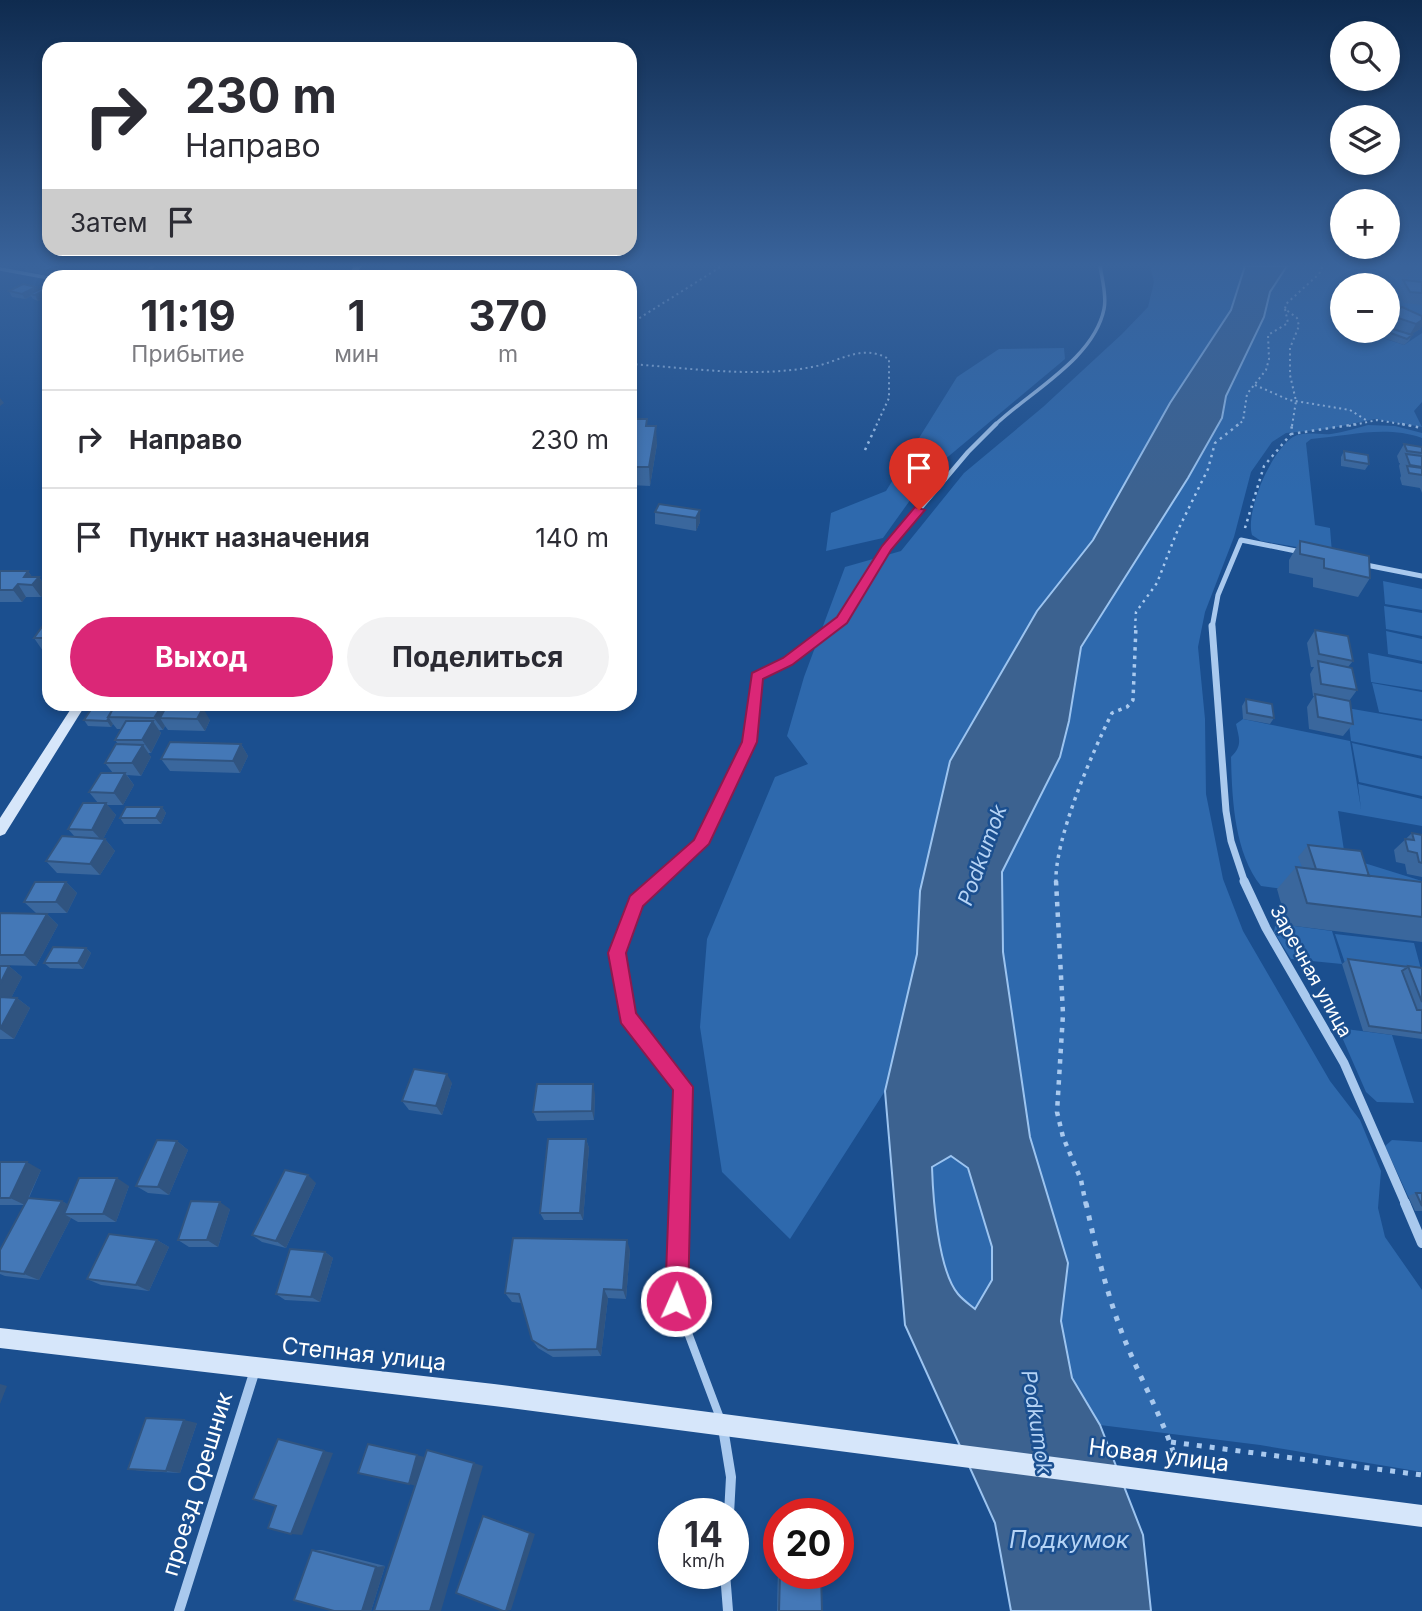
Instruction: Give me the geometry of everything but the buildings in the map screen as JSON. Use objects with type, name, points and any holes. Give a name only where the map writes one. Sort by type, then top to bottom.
[{"type":"street","points":[[1241,540],[1306,553]]},
{"type":"street","name":"Заречная улица","points":[[1241,540],[1220,591],[1211,628],[1221,719],[1224,794],[1231,840],[1267,929],[1286,966],[1313,1004],[1344,1063],[1422,1242]]},
{"type":"street","points":[[1357,563],[1422,576]]},
{"type":"street","points":[[0,830],[76,711]]},
{"type":"street","name":"Степная улица","points":[[0,1338],[722,1424]]},
{"type":"street","name":"проезд Орешник","points":[[179,1611],[255,1369]]},
{"type":"street","name":"Новая улица","points":[[722,1424],[1422,1516]]},
{"type":"street","points":[[722,1424],[731,1477],[730,1498]]},
{"type":"street","points":[[724,1589],[728,1611]]},
{"type":"lane","points":[[722,1424],[676,1301],[683,1087],[627,1016],[617,953],[636,901],[701,844],[750,742],[757,676],[788,661],[842,620],[886,548],[968,452],[1016,405],[1082,353],[1089,341]]},
{"type":"path","points":[[1184,1485],[1170,1442],[1125,1341],[1094,1241],[1081,1180],[1063,1137],[1057,1112],[1063,1014],[1055,867],[1078,791],[1103,731],[1112,713],[1127,707],[1133,700],[1136,612],[1157,583],[1176,534],[1208,469],[1215,443],[1243,421],[1247,394],[1266,370],[1269,359],[1268,341]]},
{"type":"path","points":[[1241,540],[1264,466],[1291,434],[1296,401],[1290,375],[1290,348],[1293,341]]},
{"type":"path","points":[[637,364],[786,370],[828,364],[853,352],[881,353],[889,359],[889,398],[865,450]]},
{"type":"path","points":[[1255,385],[1296,401],[1350,410],[1367,421]]},
{"type":"path","points":[[1291,434],[1386,420],[1422,428]]},
{"type":"path","points":[[1170,1442],[1422,1475]]},
{"type":"shaded area","points":[[1114,341],[1211,341],[1170,403],[1093,540],[1037,611],[950,760],[920,891],[917,954],[885,1091],[790,1239],[722,1172],[700,1027],[707,939],[775,777],[808,764],[787,736],[804,677],[845,567],[901,551],[964,473],[1043,407]]},
{"type":"shaded area","points":[[1252,341],[1404,345],[1410,341],[1422,341],[1422,402],[1414,411],[1422,427],[1375,419],[1328,429],[1286,433],[1272,442],[1251,472],[1234,537],[1205,612],[1198,647],[1205,719],[1206,794],[1223,879],[1243,931],[1330,1081],[1360,1120],[1381,1171],[1378,1208],[1385,1237],[1422,1290],[1422,1472],[1260,1445],[1100,1425],[1072,1378],[1061,1321],[1068,1263],[1030,1137],[1003,952],[1002,872],[1060,757],[1081,647],[1188,478],[1222,418],[1226,396]]},
{"type":"shaded area","points":[[1064,348],[1065,359],[931,471],[883,538],[826,551],[831,513],[886,491],[957,377],[999,349]]},
{"type":"shaded area","points":[[1368,425],[1395,426],[1422,433],[1422,438],[1394,432],[1367,432],[1311,439],[1306,443],[1315,525],[1330,528],[1332,553],[1261,541],[1252,535],[1252,512],[1256,497],[1276,455],[1285,444],[1301,434],[1331,434]]},
{"type":"shaded area","points":[[1383,581],[1422,589],[1422,610],[1385,604]]},
{"type":"shaded area","points":[[1384,606],[1422,613],[1422,636],[1386,629]]},
{"type":"shaded area","points":[[1386,631],[1422,639],[1422,661],[1388,654]]},
{"type":"shaded area","points":[[1368,653],[1422,664],[1422,690],[1371,682]]},
{"type":"shaded area","points":[[1372,683],[1422,692],[1422,719],[1379,712]]},
{"type":"shaded area","points":[[1347,708],[1422,721],[1422,756],[1351,741]]},
{"type":"shaded area","points":[[1243,719],[1350,741],[1361,809],[1358,784],[1422,799],[1422,826],[1338,811],[1345,857],[1422,881],[1422,907],[1261,886],[1245,857],[1240,841],[1232,790],[1231,757],[1239,745],[1236,724]]},
{"type":"shaded area","points":[[1352,743],[1422,759],[1422,796],[1359,782]]},
{"type":"shaded area","points":[[1275,926],[1332,931],[1342,964],[1291,959],[1274,932]]},
{"type":"shaded area","points":[[1335,934],[1414,943],[1422,973],[1345,963]]},
{"type":"shaded area","points":[[1338,1028],[1392,1035],[1414,1103],[1377,1102],[1366,1092]]},
{"type":"shaded area","points":[[1392,1140],[1422,1142],[1422,1198],[1408,1196],[1385,1146]]},
{"type":"shaded area","points":[[951,1155],[968,1168],[992,1247],[992,1280],[975,1309],[960,1296],[951,1283],[938,1233],[932,1167]]},
{"type":"water","name":"Подкумок","points":[[1211,341],[1252,341],[1226,396],[1222,418],[1188,478],[1081,647],[1060,757],[1002,872],[1003,952],[1030,1137],[1068,1263],[1061,1321],[1072,1378],[1100,1425],[1143,1535],[1151,1611],[1011,1611],[995,1523],[905,1325],[885,1091],[917,954],[920,891],[950,761],[1037,611],[1093,540],[1170,403]],"holes":[[[951,1156],[968,1168],[992,1247],[992,1280],[975,1309],[958,1294],[946,1268],[938,1233],[932,1167]]]},
{"type":"route","points":[[676,1301],[683,1087],[627,1016],[617,953],[636,901],[701,844],[750,742],[757,676],[788,661],[842,620],[886,548],[919,510]]},
{"type":"water label","name":"Podkumok","points":[[982,855]]},
{"type":"water label","name":"Podkumok","points":[[1037,1422]]}]
